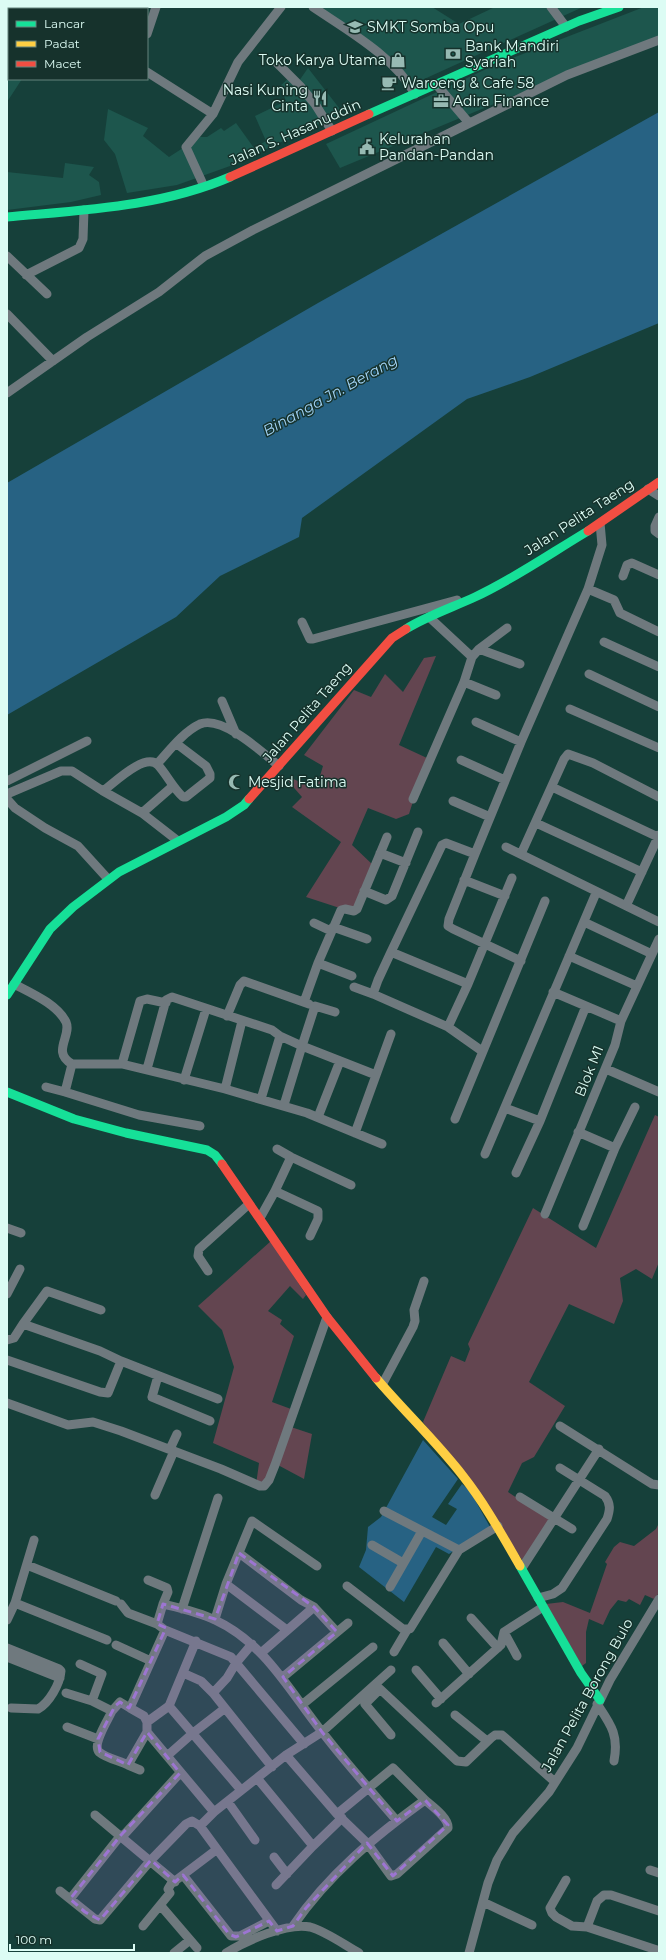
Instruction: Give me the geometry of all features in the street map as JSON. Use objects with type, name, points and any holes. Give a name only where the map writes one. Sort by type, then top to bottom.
[{"type":"main road","points":[[577,18],[591,7]]},
{"type":"main road","points":[[577,18],[619,7]]},
{"type":"main road","name":"Jalan S. Hasanuddin","points":[[413,91],[436,84],[577,18]]},
{"type":"main road","name":"Jalan S. Hasanuddin","points":[[7,212],[106,202],[174,191],[202,182],[330,128],[564,24]]},
{"type":"main road","name":"Jalan S. Hasanuddin","points":[[7,217],[84,210],[174,196],[204,188],[330,128]]},
{"type":"main road","name":"Jalan Pelita Taeng","points":[[7,995],[50,929],[73,907],[108,879],[138,861],[226,817],[244,805],[367,664],[392,638],[422,619],[475,597],[522,571],[600,523],[659,482]]},
{"type":"main road","points":[[7,1092],[74,1118],[126,1133],[207,1150],[215,1155],[327,1317],[382,1385],[462,1475],[487,1509],[599,1702]]},
{"type":"street","points":[[149,18],[156,7]]},
{"type":"street","points":[[202,182],[186,147],[213,114],[238,62],[281,7]]},
{"type":"street","points":[[313,7],[383,58],[413,91]]},
{"type":"street","points":[[551,7],[564,24]]},
{"type":"street","points":[[7,393],[88,337],[159,292],[205,256],[253,230],[567,75],[659,40]]},
{"type":"street","points":[[276,62],[300,86],[315,104],[330,128]]},
{"type":"street","points":[[148,73],[213,114]]},
{"type":"street","points":[[436,84],[469,123]]},
{"type":"street","points":[[26,275],[79,248],[83,239],[84,210]]},
{"type":"street","points":[[7,256],[46,294]]},
{"type":"street","points":[[7,314],[52,361]]},
{"type":"street","points":[[648,489],[659,496]]},
{"type":"street","points":[[659,517],[655,526],[655,531],[659,534]]},
{"type":"street","points":[[521,961],[448,926],[449,920],[521,742],[588,589],[602,545],[600,523]]},
{"type":"street","points":[[623,576],[627,565],[632,563],[659,575]]},
{"type":"street","points":[[588,589],[614,600],[620,613],[659,632]]},
{"type":"street","points":[[302,622],[307,636],[310,639],[313,639],[446,602],[475,597]]},
{"type":"street","points":[[429,617],[472,657]]},
{"type":"street","points":[[414,799],[464,682],[472,657],[479,649],[507,628]]},
{"type":"street","points":[[604,642],[659,668]]},
{"type":"street","points":[[479,649],[520,664]]},
{"type":"street","points":[[589,674],[659,707]]},
{"type":"street","points":[[464,682],[496,695]]},
{"type":"street","points":[[222,701],[236,734]]},
{"type":"street","points":[[570,709],[659,748]]},
{"type":"street","points":[[157,764],[194,727],[206,722],[212,722],[243,737],[279,766]]},
{"type":"street","points":[[476,722],[521,742]]},
{"type":"street","points":[[7,781],[87,741]]},
{"type":"street","points":[[103,792],[138,764],[148,762],[157,764],[173,786],[183,797],[186,797],[210,776],[210,771],[206,766],[176,744]]},
{"type":"street","points":[[521,854],[564,759],[569,754],[593,763],[659,797]]},
{"type":"street","points":[[461,760],[506,780]]},
{"type":"street","points":[[31,769],[54,774]]},
{"type":"street","points":[[7,794],[61,771],[72,771],[103,792],[142,813],[178,841]]},
{"type":"street","points":[[142,813],[173,786]]},
{"type":"street","points":[[552,787],[658,836],[626,906]]},
{"type":"street","points":[[7,799],[15,808],[45,828],[78,846],[108,879]]},
{"type":"street","points":[[453,801],[490,817]]},
{"type":"street","points":[[536,823],[642,872]]},
{"type":"street","points":[[364,891],[383,899],[388,899],[392,896],[418,832]]},
{"type":"street","points":[[304,1002],[332,929],[341,910],[356,910],[387,837]]},
{"type":"street","points":[[374,994],[378,980],[442,845],[446,843],[475,854]]},
{"type":"street","points":[[506,848],[521,854],[596,893],[659,922]]},
{"type":"street","points":[[380,853],[406,863]]},
{"type":"street","points":[[448,1027],[468,984],[512,878]]},
{"type":"street","points":[[464,880],[505,896]]},
{"type":"street","points":[[485,1154],[596,893]]},
{"type":"street","points":[[455,1119],[545,901]]},
{"type":"street","points":[[584,922],[652,954]]},
{"type":"street","points":[[314,923],[367,939]]},
{"type":"street","name":"Blok M1","points":[[545,1214],[615,1046],[621,1021],[659,939]]},
{"type":"street","points":[[391,952],[468,984]]},
{"type":"street","points":[[569,956],[636,986]]},
{"type":"street","points":[[318,964],[352,976]]},
{"type":"street","points":[[227,1016],[240,985],[244,981],[335,1012]]},
{"type":"street","points":[[14,984],[46,1003],[64,1019],[67,1029],[63,1053],[66,1059],[72,1064],[122,1064],[225,1089],[284,1105],[318,1117],[382,1144]]},
{"type":"street","points":[[354,987],[374,994],[448,1027],[482,1051]]},
{"type":"street","points":[[553,992],[621,1021]]},
{"type":"street","points":[[147,1069],[167,998],[172,997],[272,1030],[280,1036],[302,1046],[376,1075]]},
{"type":"street","points":[[122,1064],[140,1001],[147,998],[166,1002]]},
{"type":"street","points":[[284,1105],[315,1006]]},
{"type":"street","points":[[516,1173],[540,1121],[586,1006]]},
{"type":"street","points":[[184,1080],[206,1009]]},
{"type":"street","points":[[225,1089],[242,1020]]},
{"type":"street","points":[[355,1133],[391,1034]]},
{"type":"street","points":[[262,1099],[280,1036]]},
{"type":"street","points":[[318,1117],[340,1061]]},
{"type":"street","points":[[65,1092],[72,1064]]},
{"type":"street","points":[[606,1068],[659,1092]]},
{"type":"street","points":[[46,1087],[139,1115],[200,1126]]},
{"type":"street","points":[[583,1226],[615,1148],[635,1107]]},
{"type":"street","points":[[505,1108],[540,1121]]},
{"type":"street","points":[[578,1132],[615,1148]]},
{"type":"street","points":[[277,1149],[291,1157],[351,1184]]},
{"type":"street","points":[[260,1218],[291,1157]]},
{"type":"street","points":[[275,1191],[318,1211],[318,1219],[310,1236]]},
{"type":"street","points":[[208,1271],[198,1256],[199,1249],[249,1204]]},
{"type":"street","points":[[7,1228],[21,1233]]},
{"type":"street","points":[[7,1294],[20,1269]]},
{"type":"street","points":[[382,1385],[413,1327],[415,1321],[414,1310],[424,1281]]},
{"type":"street","points":[[7,1340],[14,1338],[47,1291],[101,1310]]},
{"type":"street","points":[[7,1403],[68,1425],[93,1422],[172,1450],[260,1486],[264,1486],[269,1480],[276,1465],[327,1317]]},
{"type":"street","points":[[23,1324],[100,1351],[121,1361],[218,1399]]},
{"type":"street","points":[[7,1360],[107,1394],[121,1361]]},
{"type":"street","points":[[158,1376],[152,1396],[210,1421]]},
{"type":"street","points":[[560,1426],[599,1449],[652,1484],[659,1485]]},
{"type":"street","points":[[155,1495],[177,1434]]},
{"type":"street","points":[[522,1568],[599,1449]]},
{"type":"street","points":[[538,1598],[553,1594],[562,1588],[606,1519],[610,1509],[608,1500],[605,1496],[560,1468]]},
{"type":"street","points":[[520,1497],[572,1529]]},
{"type":"street","points":[[182,1609],[218,1498]]},
{"type":"street","points":[[384,1511],[459,1550]]},
{"type":"street","points":[[215,1619],[226,1584],[252,1521],[317,1566]]},
{"type":"street","points":[[394,1652],[406,1630],[410,1629],[418,1618],[459,1550],[498,1526]]},
{"type":"street","points":[[390,1587],[422,1531]]},
{"type":"street","points":[[7,1620],[15,1603],[34,1540]]},
{"type":"street","points":[[372,1545],[404,1563]]},
{"type":"street","points":[[239,1553],[301,1600],[314,1607],[337,1632]]},
{"type":"street","points":[[27,1565],[118,1602],[128,1613],[157,1624],[165,1630],[229,1655],[304,1744]]},
{"type":"street","points":[[148,1580],[165,1586],[168,1590],[157,1624]]},
{"type":"street","points":[[226,1584],[287,1630]]},
{"type":"street","points":[[348,1586],[406,1630]]},
{"type":"street","name":"Jalan Pelita Borong Bulo","points":[[469,1953],[495,1866],[513,1833],[556,1782],[577,1748],[599,1702],[626,1652],[659,1599]]},
{"type":"street","points":[[15,1603],[108,1640]]},
{"type":"street","points":[[163,1604],[215,1619],[231,1628],[252,1644],[283,1677],[322,1732],[397,1821]]},
{"type":"street","points":[[261,1653],[314,1607]]},
{"type":"street","points":[[416,1670],[438,1701],[501,1645],[504,1632],[543,1607]]},
{"type":"street","points":[[471,1618],[498,1648]]},
{"type":"street","points":[[283,1677],[348,1623]]},
{"type":"street","points":[[130,1708],[165,1630]]},
{"type":"street","points":[[504,1632],[518,1656]]},
{"type":"street","points":[[147,1722],[169,1706],[196,1641]]},
{"type":"street","points":[[443,1643],[469,1674]]},
{"type":"street","points":[[213,1693],[227,1678],[252,1644]]},
{"type":"street","points":[[116,1645],[151,1661]]},
{"type":"street","points":[[303,1704],[373,1648]]},
{"type":"street","points":[[8,1652],[61,1671],[60,1678],[50,1697],[41,1707],[38,1709],[11,1708]]},
{"type":"street","points":[[80,1664],[102,1674],[92,1701]]},
{"type":"street","points":[[200,1826],[214,1812],[286,1755],[322,1732],[391,1670]]},
{"type":"street","points":[[183,1673],[201,1681],[213,1693],[224,1709],[272,1767]]},
{"type":"street","points":[[391,1735],[366,1704],[380,1689],[457,1761],[464,1762],[469,1760],[487,1741],[495,1735],[502,1735],[556,1782]]},
{"type":"street","points":[[66,1693],[92,1701],[112,1712]]},
{"type":"street","points":[[128,1765],[147,1732],[147,1722],[144,1716],[120,1702],[112,1712],[98,1739],[97,1748],[100,1752],[128,1765],[140,1770]]},
{"type":"street","points":[[599,1702],[615,1735],[616,1750],[614,1762]]},
{"type":"street","points":[[169,1706],[241,1790]]},
{"type":"street","points":[[167,1756],[193,1733],[224,1709]]},
{"type":"street","points":[[455,1715],[487,1741]]},
{"type":"street","points":[[67,1727],[98,1739]]},
{"type":"street","points":[[147,1732],[214,1812]]},
{"type":"street","points":[[276,1885],[340,1816],[368,1788],[393,1768],[446,1820],[448,1828],[393,1876],[389,1874],[367,1843],[340,1816],[286,1755]]},
{"type":"street","points":[[70,1899],[121,1836],[180,1773]]},
{"type":"street","points":[[257,1778],[313,1846]]},
{"type":"street","points":[[293,1926],[314,1898],[367,1843],[425,1800]]},
{"type":"street","points":[[228,1802],[255,1840]]},
{"type":"street","points":[[95,1815],[151,1860],[175,1882]]},
{"type":"street","points":[[60,1891],[95,1919],[100,1920],[151,1860],[189,1821],[195,1821],[277,1931]]},
{"type":"street","points":[[143,1926],[161,1906],[170,1893],[169,1887],[216,1850]]},
{"type":"street","points":[[274,1857],[287,1874]]},
{"type":"street","points":[[650,1870],[659,1873]]},
{"type":"street","points":[[183,1875],[231,1936],[240,1936],[269,1921]]},
{"type":"street","points":[[566,1880],[551,1905],[550,1910],[564,1922],[577,1927],[587,1927],[657,1949]]},
{"type":"street","points":[[587,1927],[597,1901],[604,1895],[611,1895],[659,1911]]},
{"type":"street","points":[[483,1902],[532,1925]]},
{"type":"street","points":[[161,1906],[197,1948]]},
{"type":"street","points":[[230,1952],[277,1931],[293,1926],[312,1928],[359,1953]]},
{"type":"street","points":[[174,1953],[190,1940]]},
{"type":"highlighted area","points":[[239,1553],[314,1607],[337,1632],[283,1677],[322,1732],[397,1821],[425,1800],[448,1825],[393,1876],[367,1843],[306,1908],[293,1926],[277,1931],[269,1921],[236,1937],[229,1934],[183,1875],[175,1882],[151,1860],[100,1920],[85,1912],[70,1899],[121,1835],[180,1773],[147,1732],[128,1765],[100,1752],[98,1739],[115,1706],[120,1702],[129,1708],[166,1628],[157,1624],[163,1604],[215,1619]]},
{"type":"shaded area","points":[[7,7],[64,7],[8,8],[7,23]]},
{"type":"shaded area","points":[[316,7],[432,7],[459,24],[495,7],[583,7],[411,85]]},
{"type":"shaded area","points":[[644,7],[659,7],[659,39],[525,91],[340,168],[326,144],[497,64]]},
{"type":"shaded area","points":[[7,23],[8,80],[21,80],[7,102]]},
{"type":"shaded area","points":[[308,68],[343,113],[230,166],[177,185],[127,193],[115,154],[104,140],[108,109],[148,128],[143,136],[169,157],[200,137],[207,137],[221,128],[224,131],[236,123],[254,148],[266,141],[255,116],[286,101],[282,91],[278,88],[291,76],[299,81]]},
{"type":"shaded area","points":[[65,163],[94,167],[89,175],[99,182],[101,195],[71,202],[7,210],[7,172],[63,178]]},
{"type":"shaded area","points":[[436,656],[399,745],[427,758],[409,814],[396,819],[368,808],[352,845],[373,865],[355,913],[306,897],[341,842],[292,807],[302,797],[288,781],[291,778],[316,789],[323,766],[304,755],[354,690],[371,697],[385,674],[403,692],[424,658]]},
{"type":"shaded area","points":[[655,1115],[659,1117],[659,1262],[652,1279],[636,1269],[620,1278],[623,1301],[614,1324],[569,1304],[529,1382],[565,1406],[534,1457],[522,1463],[508,1492],[550,1520],[523,1561],[423,1422],[451,1356],[465,1362],[470,1349],[468,1344],[533,1208],[596,1248]]},
{"type":"shaded area","points":[[271,1241],[306,1295],[303,1299],[290,1286],[268,1311],[282,1320],[280,1324],[294,1336],[272,1402],[291,1409],[291,1427],[312,1434],[304,1479],[276,1464],[265,1484],[256,1485],[259,1463],[213,1443],[234,1367],[222,1330],[198,1306]]},
{"type":"shaded area","points":[[659,1523],[659,1593],[654,1599],[645,1595],[640,1605],[629,1599],[626,1602],[618,1600],[610,1610],[603,1625],[589,1619],[586,1632],[586,1663],[582,1666],[546,1604],[563,1602],[590,1613],[607,1564],[605,1562],[614,1547],[620,1542],[634,1546],[656,1529]]},
{"type":"water","name":"Binanga Jn. Berang","points":[[659,112],[659,323],[530,377],[467,399],[302,518],[299,537],[220,576],[176,617],[7,715],[7,483],[318,303]]},
{"type":"water","points":[[423,1440],[458,1479],[432,1517],[446,1525],[457,1509],[448,1504],[462,1484],[470,1491],[490,1527],[449,1554],[436,1547],[404,1602],[359,1567],[366,1550],[368,1527],[381,1517]]},
{"type":"traffic: fast","points":[[369,114],[579,21],[619,7]]},
{"type":"traffic: fast","points":[[7,217],[120,206],[149,201],[204,187],[230,177]]},
{"type":"traffic: fast","points":[[406,629],[439,612],[490,590],[588,531]]},
{"type":"traffic: fast","points":[[7,995],[50,929],[73,907],[119,872],[226,817],[244,805],[249,799]]},
{"type":"traffic: fast","points":[[7,1092],[74,1119],[126,1133],[207,1150],[215,1155],[222,1164]]},
{"type":"traffic: fast","points":[[520,1566],[581,1673],[600,1700]]},
{"type":"traffic: slow","points":[[376,1378],[463,1476],[500,1531],[520,1566]]},
{"type":"traffic: jam","points":[[230,177],[369,114]]},
{"type":"traffic: jam","points":[[588,531],[659,482]]},
{"type":"traffic: jam","points":[[249,799],[392,638],[406,629]]},
{"type":"traffic: jam","points":[[222,1164],[327,1317],[376,1378]]},
{"type":"place","name":"SMKT Somba Opu","points":[[355,27]]},
{"type":"place","name":"Bank Mandiri Syariah","points":[[453,54]]},
{"type":"place","name":"Toko Karya Utama","points":[[398,60]]},
{"type":"place","name":"Waroeng & Cafe 58","points":[[389,83]]},
{"type":"place","name":"Nasi Kuning Cinta","points":[[320,98]]},
{"type":"place","name":"Adira Finance","points":[[441,101]]},
{"type":"place","name":"Kelurahan Pandan-Pandan","points":[[367,147]]},
{"type":"place","name":"Mesjid Fatima","points":[[236,782]]}]
